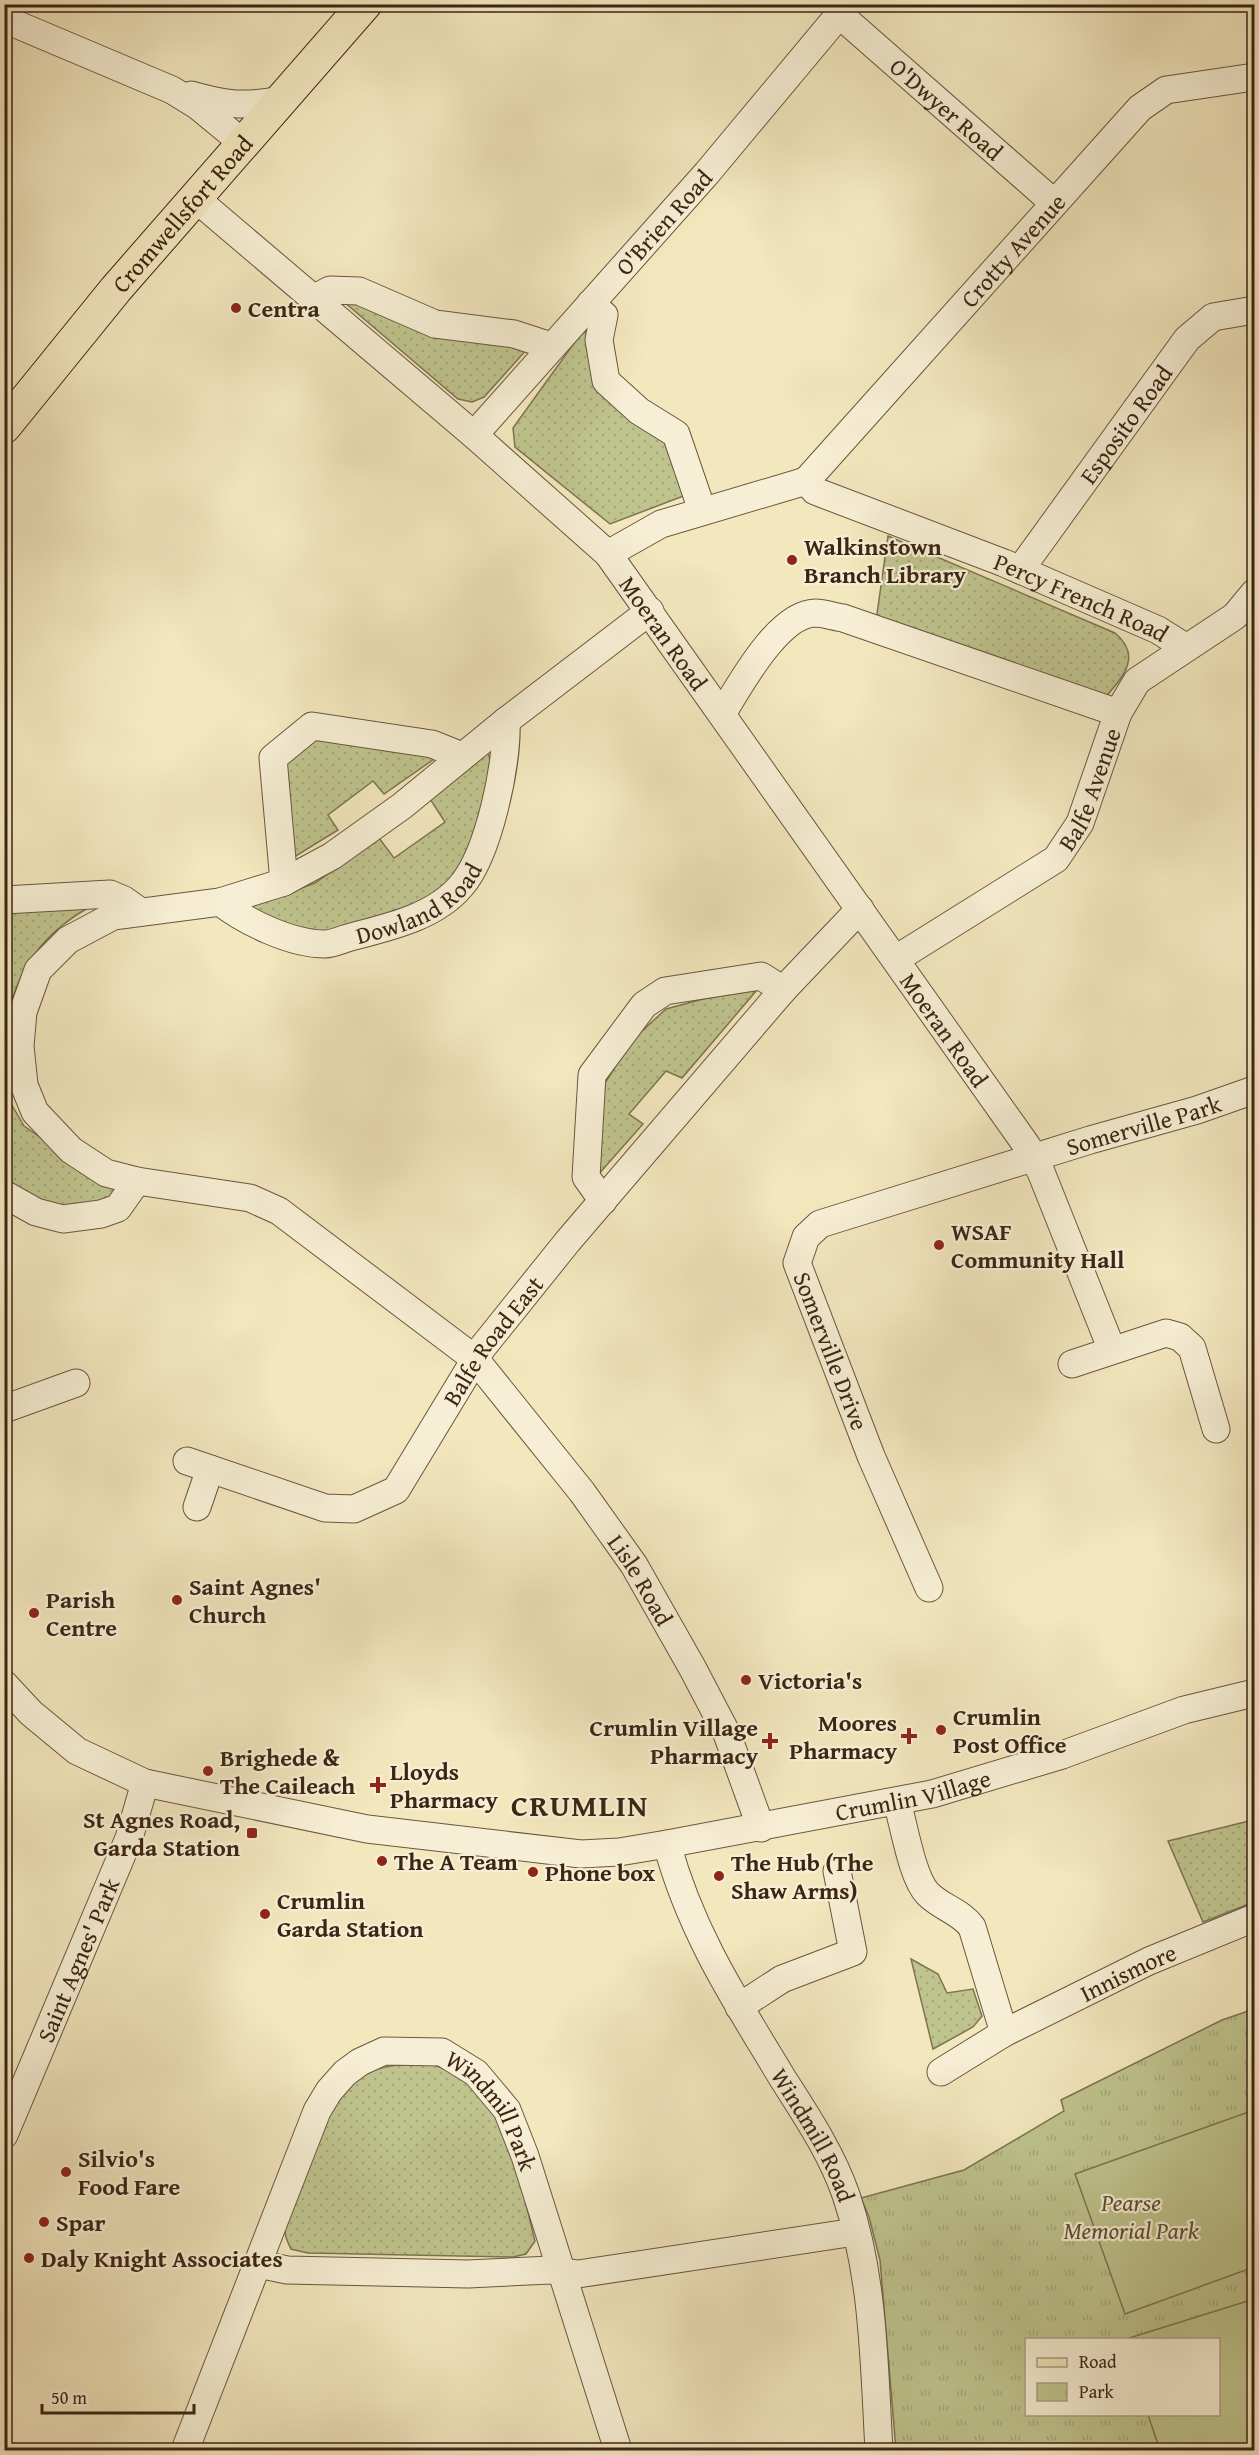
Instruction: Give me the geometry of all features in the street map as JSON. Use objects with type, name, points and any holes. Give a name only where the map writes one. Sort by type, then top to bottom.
[{"type":"main road","name":"Cromwellsfort Road","points":[[4,427],[116,289],[365,4]]},
{"type":"street","name":"O'Dwyer Road","points":[[844,10],[1054,203]]},
{"type":"street","name":"O'Brien Road","points":[[474,435],[706,173],[844,10]]},
{"type":"street","points":[[4,19],[172,90],[223,104],[248,106],[281,100]]},
{"type":"street","name":"Crotty Avenue","points":[[806,481],[1140,108],[1166,90],[1254,77]]},
{"type":"street","points":[[172,90],[198,106],[243,144]]},
{"type":"street","name":"Moeran Road","points":[[195,198],[474,435],[608,554],[1034,1157],[1112,1350]]},
{"type":"street","points":[[313,299],[330,290],[359,291],[435,324],[514,334],[551,346]]},
{"type":"street","points":[[590,304],[604,315],[599,340],[606,381],[639,411],[676,434],[702,510]]},
{"type":"street","name":"Esposito Road","points":[[1020,570],[1187,339],[1214,317],[1254,310]]},
{"type":"street","points":[[608,554],[661,524],[806,481]]},
{"type":"street","name":"Percy French Road","points":[[806,481],[815,490],[1020,570],[1158,630],[1185,647]]},
{"type":"street","name":"Balfe Avenue","points":[[896,959],[1056,859],[1080,822],[1118,713],[1137,681],[1185,647],[1235,616],[1254,593]]},
{"type":"street","points":[[476,1359],[279,1211],[250,1198],[137,1181],[106,1173],[71,1150],[35,1112],[24,1085],[20,1046],[23,1012],[38,970],[68,940],[114,916],[220,902],[284,882],[332,856],[402,806],[506,721],[650,611]]},
{"type":"street","points":[[722,714],[766,646],[798,618],[815,613],[865,625],[1118,713]]},
{"type":"street","name":"Dowland Road","points":[[220,902],[246,920],[274,932],[325,944],[420,915],[448,899],[463,884],[484,845],[507,741],[506,721]]},
{"type":"street","points":[[284,882],[273,758],[312,726],[432,744],[462,756]]},
{"type":"street","points":[[4,900],[110,894],[124,900],[141,912]]},
{"type":"street","name":"Balfe Road East","points":[[197,1506],[199,1465],[325,1508],[354,1509],[396,1490],[476,1359],[603,1201],[783,990],[860,909]]},
{"type":"street","points":[[603,1201],[586,1177],[592,1076],[644,1005],[665,991],[760,976],[783,990]]},
{"type":"street","name":"Somerville Park","points":[[1034,1157],[1197,1110],[1254,1090]]},
{"type":"street","name":"Somerville Drive","points":[[929,1588],[871,1456],[797,1263],[806,1238],[820,1224],[1034,1157]]},
{"type":"street","points":[[4,1194],[36,1212],[63,1219],[100,1214],[118,1208],[137,1181]]},
{"type":"street","points":[[1072,1364],[1166,1333],[1180,1336],[1192,1348],[1216,1429]]},
{"type":"street","name":"Lisle Road","points":[[476,1359],[582,1492],[634,1565],[727,1734],[761,1828]]},
{"type":"street","points":[[4,1409],[76,1383]]},
{"type":"street","name":"Crumlin Village","points":[[4,1684],[31,1713],[77,1750],[145,1783],[367,1829],[581,1854],[619,1852],[761,1828],[897,1802],[974,1784],[1062,1755],[1184,1710],[1254,1692]]},
{"type":"street","name":"Saint Agnes' Park","points":[[4,2135],[125,1849],[145,1783]]},
{"type":"street","points":[[897,1802],[918,1875],[927,1894],[963,1916],[972,1927],[1004,2033]]},
{"type":"street","name":"Windmill Road","points":[[667,1844],[680,1890],[707,1950],[814,2129],[846,2194],[871,2308],[879,2451]]},
{"type":"street","points":[[739,2007],[782,1979],[853,1952],[837,1871]]},
{"type":"street","name":"Innismore","points":[[941,2072],[1004,2033],[1149,1961],[1254,1918]]},
{"type":"street","name":"Windmill Park","points":[[185,2451],[299,2154],[329,2091],[360,2062],[384,2051],[442,2052],[476,2073],[507,2110],[562,2271],[618,2451]]},
{"type":"street","points":[[258,2264],[287,2270],[468,2274],[562,2271],[578,2274],[855,2232]]},
{"type":"green space","points":[[337,296],[528,348],[484,397],[472,402],[458,399]]},
{"type":"green space","points":[[585,328],[599,390],[666,433],[686,495],[610,524],[515,447],[513,428]]},
{"type":"green space","points":[[888,536],[1115,633],[1124,642],[1128,651],[1127,668],[1102,701],[876,621]]},
{"type":"green space","points":[[330,735],[437,757],[384,794],[373,781],[328,815],[338,830],[286,862],[278,765],[297,738]]},
{"type":"green space","points":[[488,752],[493,772],[482,838],[435,897],[341,932],[300,932],[251,915],[251,906],[315,883],[379,838],[394,858],[445,822],[430,799]]},
{"type":"green space","points":[[97,903],[61,926],[35,954],[16,988],[5,1028],[5,912]]},
{"type":"green space","points":[[757,990],[682,1078],[666,1071],[629,1114],[643,1124],[597,1176],[605,1083],[632,1040],[666,1009],[703,999]]},
{"type":"green space","points":[[9,1100],[24,1126],[109,1184],[119,1196],[52,1212],[5,1186],[4,1101]]},
{"type":"green space","points":[[1253,1820],[1254,1902],[1203,1922],[1168,1841]]},
{"type":"green space","points":[[911,1959],[938,1974],[947,1993],[973,1989],[982,2016],[973,2027],[933,2049]]},
{"type":"green space","name":"Pearse Memorial Park","points":[[1254,2009],[1254,2450],[896,2450],[880,2260],[869,2217],[861,2198],[964,2170],[1064,2111],[1061,2100],[1222,2020]]},
{"type":"green space","points":[[429,2063],[467,2081],[494,2114],[512,2155],[535,2241],[526,2254],[513,2257],[308,2253],[291,2249],[285,2234],[287,2221],[311,2156],[340,2094],[347,2085],[366,2073],[396,2065]]},
{"type":"green space","points":[[1254,2110],[1254,2267],[1125,2314],[1075,2174]]},
{"type":"green space","points":[[1254,2299],[1254,2450],[1160,2450],[1148,2416],[1220,2416],[1220,2338],[1129,2338]]},
{"type":"place","name":"Centra","points":[[236,308]]},
{"type":"place","name":"Walkinstown Branch Library","points":[[792,560]]},
{"type":"place","name":"WSAF Community Hall","points":[[939,1245]]},
{"type":"place","name":"Saint Agnes' Church","points":[[177,1600]]},
{"type":"place","name":"Parish Centre","points":[[34,1613]]},
{"type":"place","name":"Victoria's","points":[[746,1680]]},
{"type":"place","name":"Crumlin Post Office","points":[[941,1730]]},
{"type":"place","name":"Moores Pharmacy","points":[[909,1736]]},
{"type":"place","name":"Crumlin Village Pharmacy","points":[[770,1741]]},
{"type":"place","name":"Brighede & The Caileach","points":[[208,1771]]},
{"type":"place","name":"Lloyds Pharmacy","points":[[378,1785]]},
{"type":"place","name":"St Agnes Road, Garda Station","points":[[252,1833]]},
{"type":"place","name":"The A Team","points":[[382,1861]]},
{"type":"place","name":"Phone box","points":[[533,1872]]},
{"type":"place","name":"The Hub (The Shaw Arms)","points":[[719,1876]]},
{"type":"place","name":"Crumlin Garda Station","points":[[265,1914]]},
{"type":"place","name":"Silvio's Food Fare","points":[[66,2172]]},
{"type":"place","name":"Spar","points":[[44,2222]]},
{"type":"place","name":"Daly Knight Associates","points":[[29,2258]]},
{"type":"district","name":"CRUMLIN","points":[[580,1805]]}]
